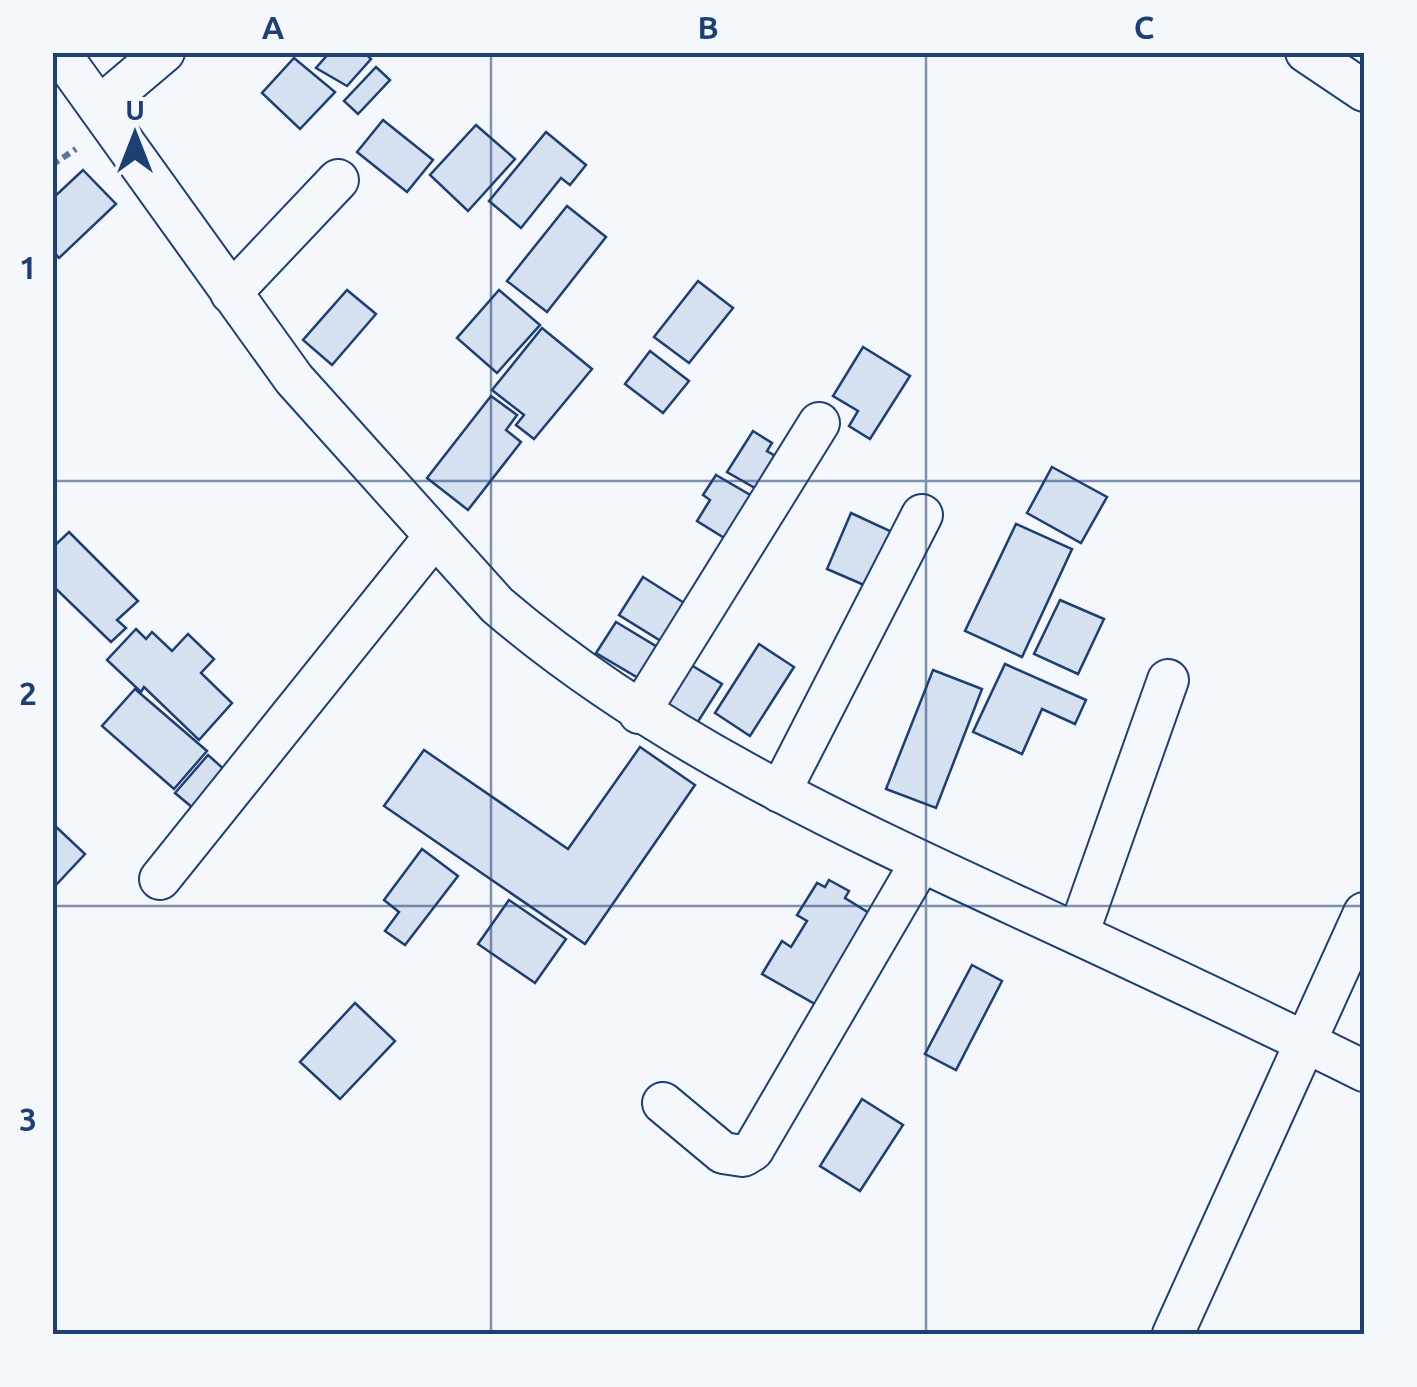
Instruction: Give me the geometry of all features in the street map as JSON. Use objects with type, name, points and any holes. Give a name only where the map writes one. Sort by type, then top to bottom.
[{"type":"street","points":[[59,52],[294,379],[533,639],[639,713],[780,792],[1364,1071]]},
{"type":"street","points":[[99,107],[164,52]]},
{"type":"street","points":[[1306,52],[1364,91]]},
{"type":"street","points":[[230,293],[338,180]]},
{"type":"street","points":[[639,713],[819,423]]},
{"type":"street","points":[[780,792],[922,515]]},
{"type":"street","points":[[160,879],[435,536]]},
{"type":"street","points":[[1078,934],[1168,680]]},
{"type":"street","points":[[662,1104],[723,1153],[743,1156],[752,1150],[921,862]]},
{"type":"street","points":[[1173,1334],[1364,913]]},
{"type":"building","points":[[330,52],[364,52],[371,59],[347,86],[316,68]]},
{"type":"building","points":[[294,58],[335,92],[300,129],[262,93]]},
{"type":"building","points":[[376,67],[390,80],[358,114],[344,101]]},
{"type":"building","points":[[383,120],[433,160],[407,192],[357,152]]},
{"type":"building","points":[[476,125],[515,159],[468,211],[430,175]]},
{"type":"building","points":[[546,132],[586,165],[570,185],[561,178],[521,228],[489,201]]},
{"type":"building","points":[[83,170],[116,204],[59,258],[52,250],[52,199]]},
{"type":"building","points":[[567,206],[606,237],[547,312],[507,281]]},
{"type":"building","points":[[698,281],[733,308],[689,363],[654,337]]},
{"type":"building","points":[[347,290],[376,314],[332,365],[303,340]]},
{"type":"building","points":[[499,290],[540,325],[497,373],[457,338]]},
{"type":"building","points":[[542,328],[592,369],[534,439],[516,425],[524,415],[492,390]]},
{"type":"building","points":[[863,347],[910,376],[870,439],[849,426],[858,411],[833,396]]},
{"type":"building","points":[[650,351],[689,381],[663,413],[625,384]]},
{"type":"building","points":[[491,396],[517,415],[506,430],[521,442],[468,510],[427,478]]},
{"type":"building","points":[[753,431],[772,443],[767,451],[782,460],[762,492],[727,472]]},
{"type":"building","points":[[1052,467],[1107,497],[1081,543],[1027,513]]},
{"type":"building","points":[[716,475],[752,496],[726,539],[697,521],[710,500],[703,495]]},
{"type":"building","points":[[851,513],[903,537],[878,591],[827,569]]},
{"type":"building","points":[[1016,524],[1072,549],[1022,657],[965,631]]},
{"type":"building","points":[[69,532],[138,601],[117,620],[126,628],[111,642],[52,585],[52,548]]},
{"type":"building","points":[[643,577],[689,606],[661,641],[619,615]]},
{"type":"building","points":[[1060,600],[1104,619],[1078,674],[1034,654]]},
{"type":"building","points":[[616,622],[659,648],[640,679],[596,653]]},
{"type":"building","points":[[136,629],[146,639],[152,632],[172,651],[188,634],[214,659],[201,673],[232,703],[199,740],[144,687],[141,692],[107,660]]},
{"type":"building","points":[[759,644],[794,667],[750,736],[715,713]]},
{"type":"building","points":[[683,660],[722,684],[690,734],[651,710]]},
{"type":"building","points":[[1005,664],[1086,700],[1075,724],[1042,709],[1022,754],[973,732]]},
{"type":"building","points":[[933,670],[982,689],[936,808],[886,789]]},
{"type":"building","points":[[135,689],[207,751],[174,789],[102,726]]},
{"type":"building","points":[[640,747],[695,785],[585,944],[384,806],[424,750],[568,849]]},
{"type":"building","points":[[208,755],[226,771],[193,808],[175,793]]},
{"type":"building","points":[[52,823],[85,854],[56,885],[52,881]]},
{"type":"building","points":[[422,849],[458,876],[405,945],[385,931],[399,912],[384,900]]},
{"type":"building","points":[[829,880],[849,891],[845,898],[869,913],[815,1004],[762,974],[782,941],[791,947],[807,921],[797,915],[817,883],[825,887]]},
{"type":"building","points":[[509,900],[566,939],[535,983],[478,944]]},
{"type":"building","points":[[972,965],[1002,981],[956,1070],[925,1054]]},
{"type":"building","points":[[355,1003],[395,1041],[340,1099],[300,1062]]},
{"type":"building","points":[[862,1099],[903,1125],[860,1191],[820,1166]]}]
